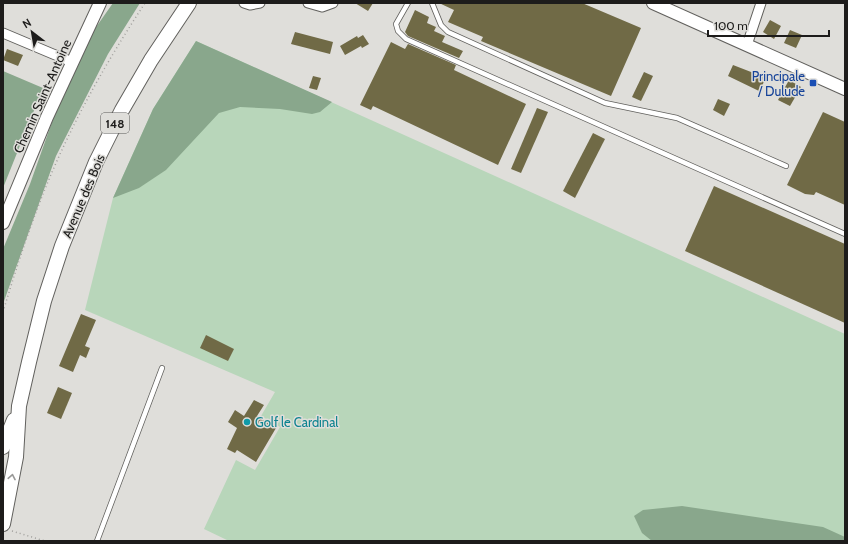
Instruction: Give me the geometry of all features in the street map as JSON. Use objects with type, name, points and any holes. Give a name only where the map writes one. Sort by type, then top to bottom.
[{"type":"main road","name":"Avenue des Bois","points":[[3,448],[19,406],[44,301],[62,246],[81,198],[122,110],[154,55],[189,3]]},
{"type":"main road","name":"Avenue des Bois","points":[[7,527],[16,457],[19,406]]},
{"type":"street","name":"Chemin Saint-Antoine","points":[[3,223],[47,117],[100,3]]},
{"type":"street","points":[[244,3],[250,6],[260,3]]},
{"type":"street","points":[[308,3],[322,7],[333,3]]},
{"type":"street","points":[[654,3],[845,89]]},
{"type":"street","points":[[747,45],[761,3]]},
{"type":"street","points":[[3,33],[72,62]]},
{"type":"lane","points":[[408,3],[396,24],[398,31],[406,39],[845,234]]},
{"type":"lane","points":[[432,3],[441,25],[448,32],[605,103],[677,118],[786,166]]},
{"type":"lane","points":[[97,541],[162,368]]},
{"type":"path","points":[[3,312],[35,216],[70,134],[105,65],[145,3]]},
{"type":"path","points":[[7,527],[45,541]]},
{"type":"green space","points":[[113,3],[140,3],[108,54],[56,156],[3,304],[3,249],[30,184],[57,108],[94,30]]},
{"type":"green space","name":"Golf le Cardinal","points":[[196,41],[845,334],[845,541],[229,541],[204,529],[236,460],[255,470],[280,427],[261,416],[275,392],[85,310],[113,198],[153,109]]},
{"type":"green space","points":[[196,41],[332,102],[320,112],[312,114],[280,109],[240,107],[219,113],[166,170],[139,188],[113,198],[153,109]]},
{"type":"green space","points":[[3,71],[43,88],[3,188]]},
{"type":"green space","points":[[682,506],[823,527],[845,537],[845,541],[652,541],[642,533],[634,516],[643,510]]},
{"type":"building","points":[[355,3],[373,3],[368,11]]},
{"type":"building","points":[[439,3],[582,3],[641,28],[611,96],[481,41],[483,37],[448,22],[454,10]]},
{"type":"building","points":[[415,10],[429,17],[427,23],[436,27],[434,31],[445,36],[442,42],[463,51],[459,58],[408,36],[405,32]]},
{"type":"building","points":[[770,20],[781,26],[774,39],[763,32]]},
{"type":"building","points":[[790,30],[802,35],[796,48],[784,43]]},
{"type":"building","points":[[295,32],[333,42],[330,54],[291,44]]},
{"type":"building","points":[[363,35],[369,44],[362,48],[361,46],[345,55],[340,46],[357,36],[358,38]]},
{"type":"building","points":[[391,42],[405,49],[408,44],[456,65],[454,70],[526,104],[498,165],[373,106],[371,110],[360,105]]},
{"type":"building","points":[[7,49],[23,55],[18,66],[3,60]]},
{"type":"building","points":[[733,65],[764,77],[762,81],[764,82],[759,91],[728,76]]},
{"type":"building","points":[[644,72],[653,76],[641,101],[632,97]]},
{"type":"building","points":[[313,76],[321,78],[317,90],[309,88]]},
{"type":"building","points":[[789,80],[801,87],[790,106],[778,100]]},
{"type":"building","points":[[718,99],[730,104],[724,116],[713,110]]},
{"type":"building","points":[[537,108],[548,112],[521,173],[511,169]]},
{"type":"building","points":[[823,112],[845,122],[845,205],[816,192],[814,195],[805,194],[787,185]]},
{"type":"building","points":[[593,133],[605,139],[575,198],[563,191]]},
{"type":"building","points":[[714,186],[845,244],[845,323],[685,251]]},
{"type":"building","points":[[81,314],[96,320],[85,346],[90,348],[86,358],[80,355],[73,372],[59,366]]},
{"type":"building","points":[[206,335],[234,349],[228,361],[200,348]]},
{"type":"building","points":[[58,387],[72,393],[61,419],[47,413]]},
{"type":"building","points":[[254,400],[264,405],[257,416],[276,428],[256,462],[237,450],[235,453],[227,449],[237,428],[228,422],[235,410],[244,416]]},
{"type":"place","name":"Principale / Dulude","points":[[813,83]]},
{"type":"place","name":"Golf le Cardinal","points":[[247,422]]}]
